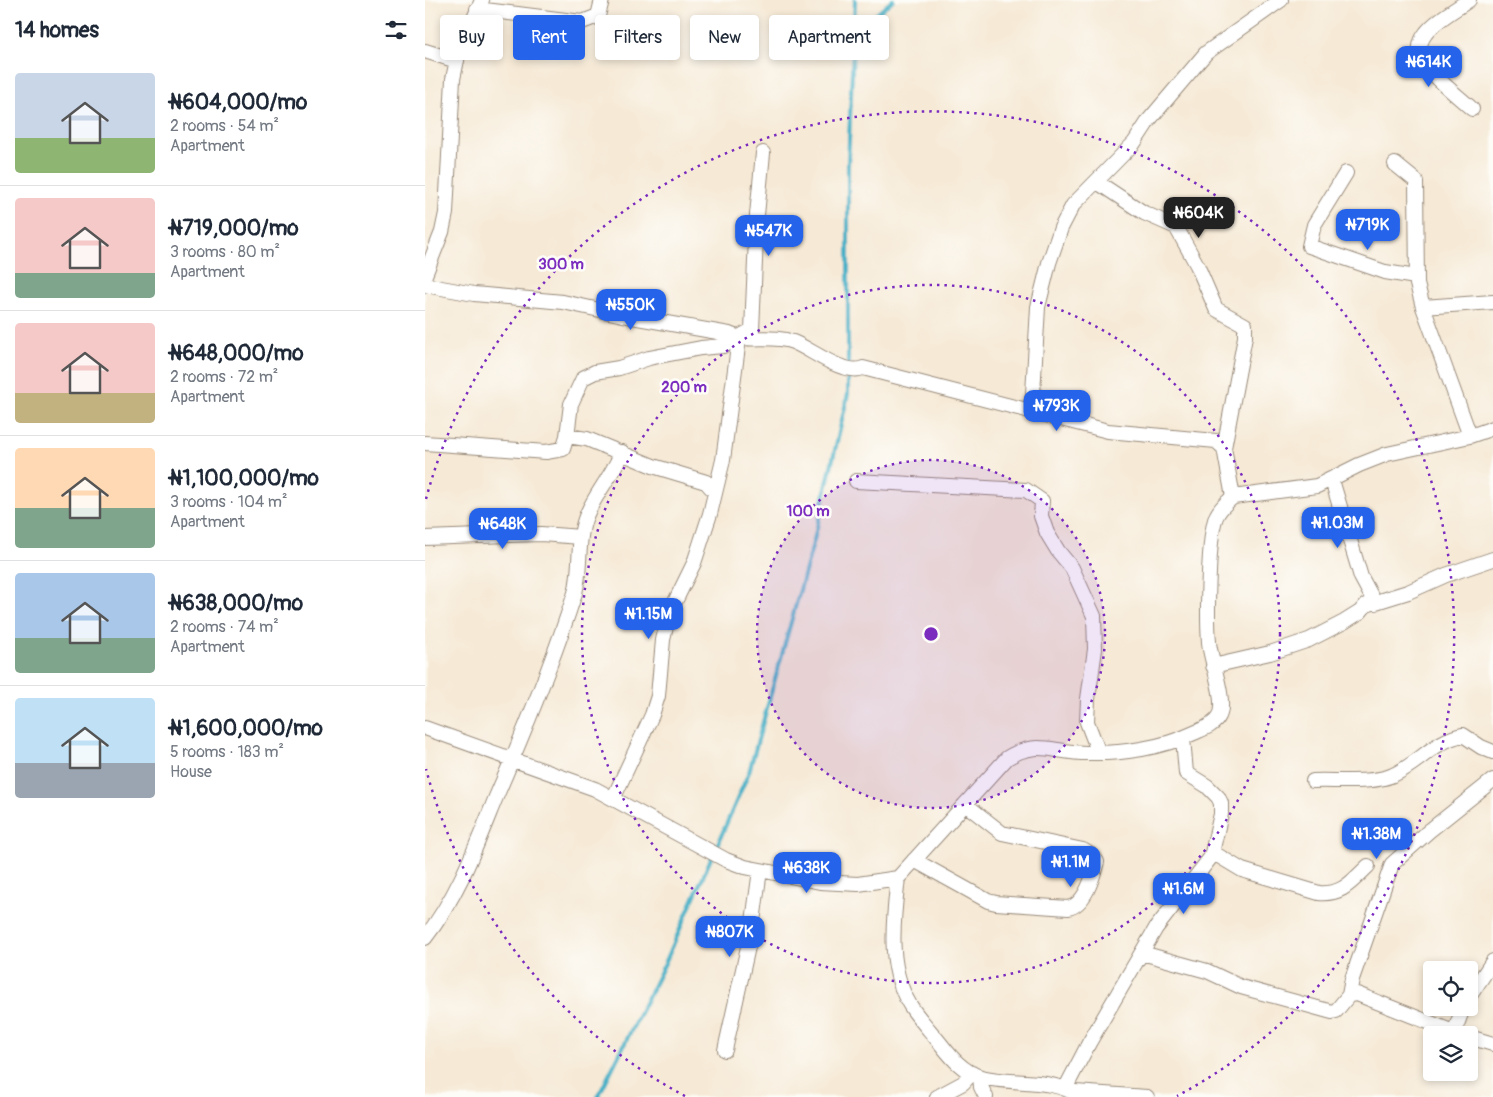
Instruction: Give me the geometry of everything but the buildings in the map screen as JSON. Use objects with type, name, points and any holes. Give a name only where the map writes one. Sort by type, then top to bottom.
[{"type":"street","points":[[425,275],[442,232],[446,213],[453,80],[457,61],[479,5],[583,22],[598,16],[602,0]]},
{"type":"street","points":[[1032,411],[1038,307],[1049,263],[1061,228],[1073,205],[1134,143],[1149,120],[1205,53],[1281,0]]},
{"type":"street","points":[[1469,0],[1433,26],[1425,34],[1420,49],[1421,55],[1430,69],[1472,109]]},
{"type":"street","points":[[425,51],[457,61]]},
{"type":"street","points":[[425,443],[546,452],[563,449],[567,436],[571,404],[583,378],[595,372],[619,368],[649,358],[701,348],[723,346],[739,339],[752,330],[757,215],[763,153]]},
{"type":"street","points":[[1395,164],[1416,181],[1416,277],[1423,307],[1470,436]]},
{"type":"street","points":[[1346,173],[1315,225],[1309,246],[1385,272],[1416,277]]},
{"type":"street","points":[[1097,182],[1143,213],[1176,227],[1197,265],[1216,309],[1245,325],[1245,337],[1224,448],[1233,497]]},
{"type":"street","points":[[425,285],[474,294],[563,302],[632,317],[729,334],[739,339],[763,336],[790,341],[840,366],[857,371],[863,368],[1107,431],[1216,441],[1224,448]]},
{"type":"street","points":[[1423,307],[1493,302]]},
{"type":"street","points":[[614,798],[652,715],[659,689],[661,656],[669,614],[694,563],[709,514],[723,460],[739,339]]},
{"type":"street","points":[[1147,1097],[1073,1093],[976,1075],[953,1059],[913,1011],[904,995],[897,972],[893,945],[898,878],[1007,758],[1025,748],[1099,753],[1135,750],[1183,738],[1212,724],[1220,716],[1221,701],[1209,642],[1211,546],[1216,517],[1233,497],[1317,486],[1359,465],[1387,454],[1470,436],[1493,428]]},
{"type":"street","points":[[567,436],[587,439],[653,466],[706,482],[714,491]]},
{"type":"street","points":[[425,938],[429,924],[455,895],[512,760],[563,631],[575,591],[581,537],[586,515],[614,470],[622,452]]},
{"type":"street","points":[[1332,480],[1361,577],[1375,603]]},
{"type":"street","points":[[856,481],[1026,490],[1042,501],[1041,516],[1047,533],[1058,551],[1072,568],[1094,616],[1095,649],[1088,699],[1087,722],[1099,753]]},
{"type":"street","points":[[425,538],[541,534],[581,537]]},
{"type":"street","points":[[1213,666],[1270,653],[1309,640],[1344,622],[1360,612],[1366,605],[1493,559]]},
{"type":"street","points":[[425,728],[614,798],[714,853],[745,867],[820,882],[858,884],[898,878]]},
{"type":"street","points":[[1313,781],[1385,778],[1406,769],[1434,747],[1453,737],[1463,735],[1481,748],[1493,752]]},
{"type":"street","points":[[1073,1093],[1156,928],[1213,852],[1221,814],[1221,803],[1207,786],[1186,773],[1183,738]]},
{"type":"street","points":[[1142,953],[1207,972],[1241,987],[1332,1012],[1349,995],[1352,979],[1392,864],[1429,831],[1493,780]]},
{"type":"street","points":[[914,860],[988,901],[996,903],[1068,908],[1074,907],[1081,901],[1097,862],[1093,856],[1083,850],[1002,832],[965,804]]},
{"type":"street","points":[[1213,852],[1242,870],[1319,893],[1331,894],[1341,891],[1368,866]]},
{"type":"street","points":[[725,1050],[751,929],[760,870]]},
{"type":"street","points":[[1478,984],[1493,961]]},
{"type":"street","points":[[1349,995],[1357,994],[1438,1026]]},
{"type":"street","points":[[1478,1040],[1493,1044]]},
{"type":"street","points":[[937,1097],[976,1075]]},
{"type":"street","points":[[976,1075],[986,1097]]},
{"type":"waterway","points":[[848,365],[848,165],[855,0]]},
{"type":"waterway","points":[[875,15],[893,0]]},
{"type":"waterway","points":[[715,850],[749,772],[814,540],[848,394],[848,372]]},
{"type":"waterway","points":[[598,1097],[666,961],[712,856]]}]
